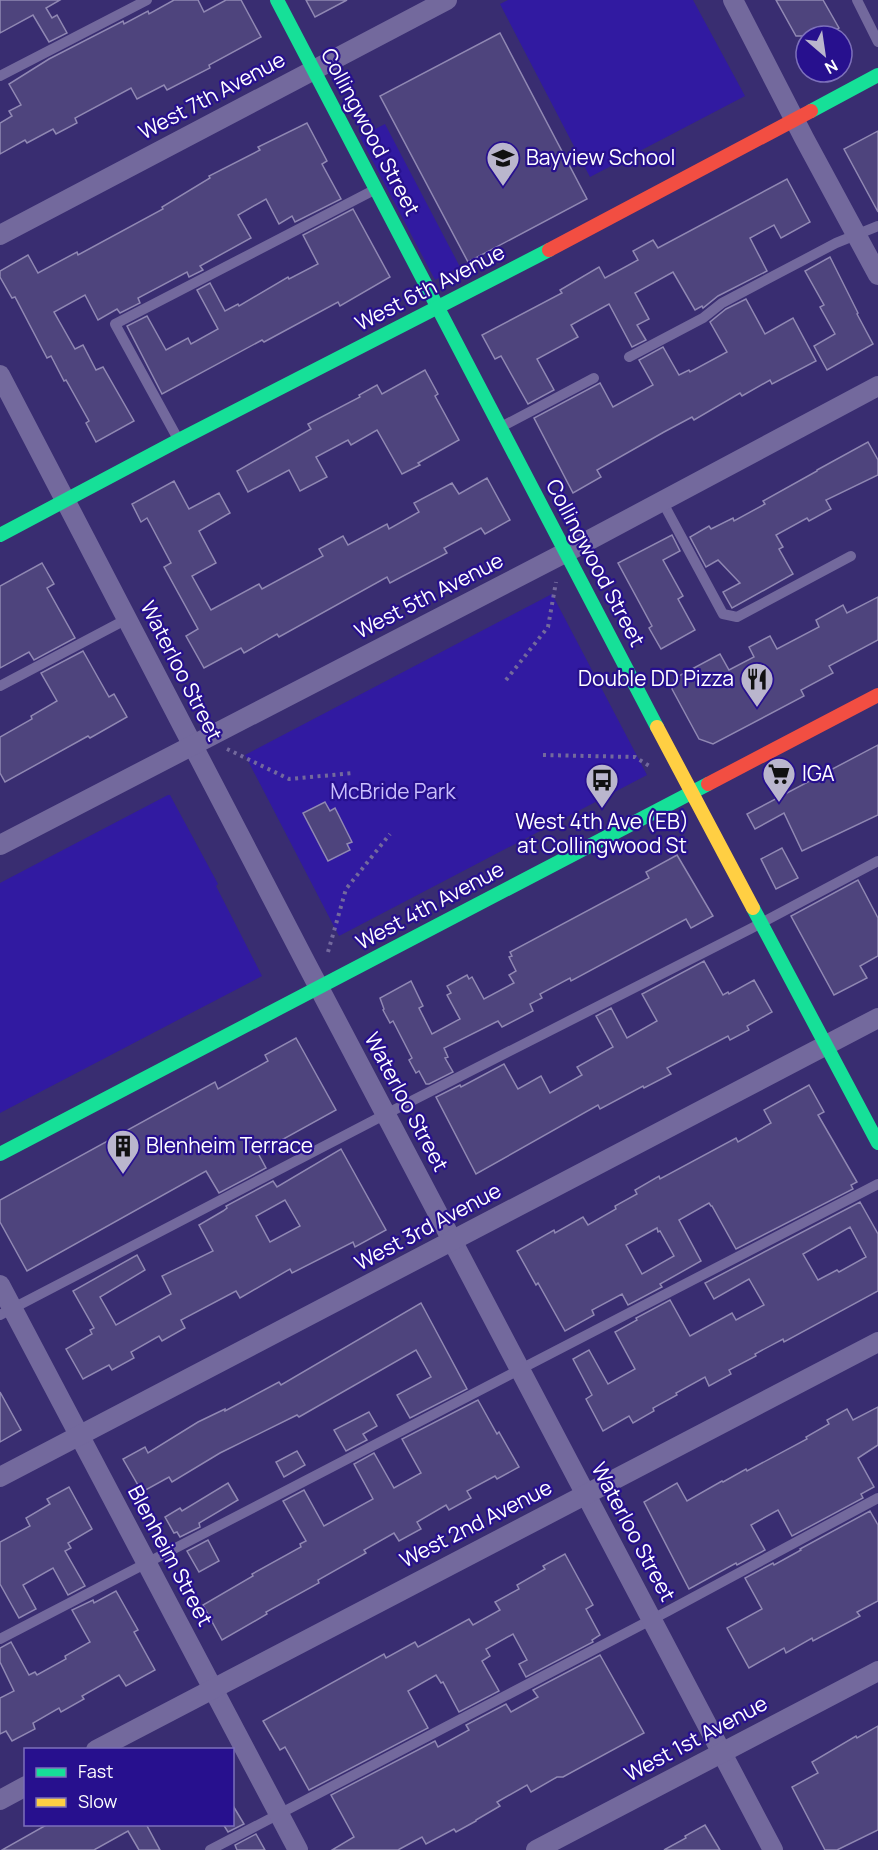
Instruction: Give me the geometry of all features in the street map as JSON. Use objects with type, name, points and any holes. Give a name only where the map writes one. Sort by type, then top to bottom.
[{"type":"street","name":"Collingwood Street","points":[[278,0],[692,793],[878,1143]]},
{"type":"street","name":"West 7th Avenue","points":[[0,235],[447,0]]},
{"type":"street","points":[[733,0],[878,275]]},
{"type":"street","name":"West 6th Avenue","points":[[0,535],[179,440],[439,308],[878,75]]},
{"type":"street","name":"Waterloo Street","points":[[1,377],[319,988],[773,1850]]},
{"type":"street","name":"West 5th Avenue","points":[[0,845],[566,552],[878,386]]},
{"type":"street","name":"West 4th Avenue","points":[[0,1154],[878,695]]},
{"type":"street","name":"West 3rd Avenue","points":[[0,1477],[878,1018]]},
{"type":"street","name":"Blenheim Street","points":[[0,1285],[6,1311],[79,1436],[298,1850]]},
{"type":"street","name":"West 2nd Avenue","points":[[98,1748],[878,1342]]},
{"type":"street","name":"West 1st Avenue","points":[[536,1850],[878,1671]]},
{"type":"street","points":[[0,1800],[24,1787]]},
{"type":"lane","points":[[0,76],[147,0]]},
{"type":"lane","points":[[857,0],[878,42]]},
{"type":"lane","points":[[179,440],[115,324],[376,189]]},
{"type":"lane","points":[[629,357],[703,318],[722,303],[836,243],[878,226]]},
{"type":"lane","points":[[500,427],[594,378]]},
{"type":"lane","points":[[662,501],[723,614],[737,617],[851,556]]},
{"type":"lane","points":[[0,686],[127,619]]},
{"type":"lane","points":[[6,1311],[878,861]]},
{"type":"lane","points":[[0,1639],[878,1184]]},
{"type":"lane","points":[[210,1850],[878,1498]]},
{"type":"path","points":[[506,680],[548,627],[557,581]]},
{"type":"path","points":[[222,747],[288,779],[354,772]]},
{"type":"path","points":[[543,755],[635,757],[656,770]]},
{"type":"path","points":[[328,952],[346,889],[390,834]]},
{"type":"green space","points":[[508,0],[693,0],[745,96],[590,177],[500,4]]},
{"type":"green space","points":[[385,124],[460,267],[435,280],[360,137]]},
{"type":"green space","name":"McBride Park","points":[[552,594],[647,775],[339,936],[245,755]]},
{"type":"green space","points":[[168,795],[218,884],[216,886],[262,976],[0,1113],[0,883]]},
{"type":"building","points":[[0,0],[60,0],[46,8],[52,18],[57,15],[67,33],[49,42],[33,15],[0,33]]},
{"type":"building","points":[[174,0],[198,0],[204,12],[226,0],[241,0],[261,37],[209,65],[210,68],[167,90],[164,85],[137,99],[131,88],[75,118],[77,123],[56,134],[53,129],[27,143],[25,140],[0,154],[0,123],[12,116],[9,111],[21,105],[9,84],[49,59],[123,21],[124,24],[148,11],[149,14]]},
{"type":"building","points":[[306,0],[347,0],[315,17]]},
{"type":"building","points":[[776,0],[823,0],[837,24],[794,24],[794,32]]},
{"type":"building","points":[[500,33],[587,199],[468,262],[380,96]]},
{"type":"building","points":[[307,123],[327,161],[322,164],[341,199],[295,222],[292,216],[279,224],[266,199],[238,215],[251,238],[200,266],[203,270],[189,277],[187,272],[138,298],[140,303],[120,313],[117,309],[98,320],[85,295],[54,312],[75,349],[83,345],[96,370],[103,367],[134,421],[96,442],[86,423],[89,421],[66,380],[64,381],[51,356],[47,358],[15,297],[12,298],[0,277],[0,271],[28,255],[38,273],[77,252],[78,255],[163,209],[162,207],[210,178],[209,176],[260,150],[258,147]]},
{"type":"building","points":[[878,131],[878,212],[844,149]]},
{"type":"building","points":[[787,179],[810,222],[781,238],[774,225],[750,238],[767,271],[718,296],[703,308],[702,306],[695,310],[673,272],[635,293],[649,319],[637,325],[646,340],[632,347],[609,304],[571,325],[578,337],[537,359],[554,390],[528,404],[501,356],[495,359],[482,335],[562,293],[560,290],[599,267],[605,278],[638,260],[633,251],[653,240],[658,248]]},
{"type":"building","points":[[353,209],[390,277],[340,306],[338,302],[162,394],[127,326],[147,316],[166,350],[188,338],[191,344],[218,329],[197,290],[210,283],[225,311],[238,304],[239,306],[288,277],[289,279],[318,264],[303,235]]},
{"type":"building","points":[[830,257],[873,344],[827,370],[814,346],[835,334],[820,307],[824,305],[805,271]]},
{"type":"building","points":[[746,299],[765,334],[793,318],[816,361],[772,384],[770,380],[742,396],[740,393],[694,420],[692,417],[664,432],[597,470],[601,477],[573,493],[534,418],[600,383],[613,407],[653,385],[639,360],[663,347],[679,375],[689,370],[690,372],[727,352],[710,322],[726,309]]},
{"type":"building","points":[[425,370],[438,394],[435,396],[459,440],[402,474],[377,430],[351,445],[348,440],[316,457],[327,477],[300,491],[289,470],[248,492],[237,471],[311,429],[308,424],[360,397],[359,395],[377,385],[382,394]]},
{"type":"building","points":[[868,442],[878,460],[878,475],[826,500],[831,509],[809,521],[807,518],[776,535],[783,547],[779,549],[793,574],[732,608],[723,592],[740,583],[718,560],[706,567],[690,537],[709,526],[711,529],[733,518],[734,521],[765,504],[763,501]]},
{"type":"building","points":[[487,478],[510,520],[485,534],[481,528],[444,548],[447,553],[390,583],[387,577],[279,637],[277,634],[244,653],[241,648],[204,668],[186,636],[198,629],[164,567],[171,563],[147,518],[141,522],[132,504],[174,481],[189,509],[219,493],[230,513],[199,531],[216,563],[192,576],[211,610],[259,584],[262,589],[323,556],[319,549],[343,536],[348,545],[387,524],[389,529],[419,512],[414,503],[452,483],[459,494]]},
{"type":"building","points":[[672,535],[680,551],[663,560],[683,596],[678,599],[695,630],[661,649],[649,628],[652,626],[618,563]]},
{"type":"building","points":[[42,563],[54,584],[47,588],[75,638],[34,660],[29,652],[0,668],[0,586]]},
{"type":"building","points":[[878,597],[878,640],[829,666],[833,673],[801,690],[804,696],[713,744],[699,739],[672,689],[675,678],[720,654],[729,670],[754,657],[749,647],[770,636],[777,649],[819,627],[816,620],[843,605],[847,613]]},
{"type":"building","points":[[83,651],[109,697],[114,694],[127,717],[5,782],[0,773],[0,737],[32,719],[31,716],[57,701],[41,673]]},
{"type":"building","points":[[878,745],[878,815],[802,851],[784,813],[755,829],[747,814]]},
{"type":"building","points":[[325,802],[330,811],[335,808],[352,842],[347,844],[350,850],[328,861],[303,813]]},
{"type":"building","points":[[782,848],[798,878],[776,889],[761,859]]},
{"type":"building","points":[[677,855],[713,916],[691,928],[686,919],[571,981],[570,978],[540,994],[542,998],[530,1004],[533,1011],[502,1027],[498,1021],[444,1048],[448,1057],[445,1058],[453,1072],[429,1084],[426,1084],[419,1071],[416,1073],[409,1060],[412,1058],[393,1021],[390,1023],[383,1010],[380,998],[411,981],[423,1006],[419,1008],[432,1034],[460,1019],[447,995],[451,993],[447,986],[467,975],[469,979],[472,977],[484,999],[514,983],[509,975],[516,971],[509,957],[512,956],[510,952],[649,878],[646,872]]},
{"type":"building","points":[[858,880],[878,918],[878,956],[860,966],[867,978],[834,995],[791,916]]},
{"type":"building","points":[[704,961],[723,995],[754,980],[772,1012],[747,1026],[749,1030],[730,1040],[728,1036],[667,1068],[671,1074],[600,1109],[598,1105],[476,1174],[436,1097],[460,1085],[461,1087],[504,1064],[518,1089],[541,1076],[550,1093],[582,1075],[577,1067],[613,1047],[596,1016],[611,1008],[627,1038],[657,1021],[642,994]]},
{"type":"building","points":[[296,1038],[336,1110],[258,1153],[266,1168],[219,1193],[206,1171],[27,1271],[0,1222],[0,1200],[215,1082],[218,1089],[268,1061],[265,1055]]},
{"type":"building","points":[[809,1085],[824,1112],[818,1115],[857,1182],[851,1185],[853,1189],[736,1249],[709,1203],[679,1220],[701,1261],[660,1284],[662,1287],[628,1305],[622,1294],[592,1310],[594,1315],[565,1331],[517,1251],[583,1217],[588,1225],[616,1209],[615,1206],[637,1194],[635,1190],[659,1176],[660,1179],[736,1138],[738,1142],[771,1123],[764,1110]],"holes":[[[657,1228],[658,1232],[660,1231],[674,1256],[642,1274],[626,1245]]]},
{"type":"building","points":[[341,1149],[386,1230],[355,1247],[353,1242],[292,1273],[290,1269],[240,1298],[236,1291],[181,1320],[185,1328],[162,1341],[159,1336],[131,1352],[134,1358],[112,1370],[109,1365],[83,1379],[66,1349],[92,1334],[90,1330],[94,1328],[73,1291],[137,1255],[145,1270],[100,1297],[116,1325],[171,1294],[162,1276],[213,1251],[199,1225],[223,1211],[227,1208],[226,1206],[273,1181],[277,1187]],"holes":[[[285,1200],[300,1226],[270,1242],[256,1216]]]},
{"type":"building","points":[[860,1202],[878,1234],[878,1291],[784,1342],[783,1339],[755,1354],[756,1356],[729,1370],[731,1374],[709,1386],[705,1377],[676,1393],[677,1395],[653,1408],[654,1411],[633,1423],[629,1416],[603,1431],[586,1399],[592,1395],[573,1359],[589,1350],[608,1384],[635,1369],[615,1332],[670,1300],[690,1336],[732,1313],[736,1320],[764,1305],[749,1279],[714,1299],[705,1283]],"holes":[[[850,1227],[866,1257],[839,1272],[837,1270],[818,1280],[803,1254]]]},
{"type":"building","points":[[421,1303],[467,1389],[410,1418],[397,1395],[431,1377],[416,1350],[299,1417],[297,1415],[220,1453],[172,1482],[169,1477],[142,1492],[123,1459],[145,1447],[148,1453],[198,1422],[225,1409],[225,1411],[279,1382],[281,1385]]},
{"type":"building","points":[[0,1392],[21,1430],[0,1442]]},
{"type":"building","points":[[478,1400],[519,1467],[497,1479],[495,1476],[467,1491],[471,1498],[449,1510],[446,1505],[417,1522],[421,1529],[399,1541],[394,1533],[364,1550],[366,1553],[318,1580],[319,1583],[266,1612],[267,1614],[222,1640],[203,1605],[301,1547],[300,1544],[306,1541],[283,1501],[304,1490],[324,1526],[373,1499],[354,1464],[374,1453],[394,1488],[421,1473],[402,1439]]},
{"type":"building","points":[[878,1407],[878,1445],[858,1458],[874,1487],[861,1494],[863,1498],[792,1536],[778,1510],[751,1525],[765,1550],[689,1589],[644,1502],[677,1483],[687,1501],[807,1439],[806,1437],[829,1424],[827,1420],[847,1409],[853,1420]]},
{"type":"building","points":[[369,1412],[377,1426],[363,1434],[367,1440],[346,1451],[334,1430]]},
{"type":"building","points":[[297,1451],[305,1465],[284,1477],[276,1462]]},
{"type":"building","points":[[228,1483],[238,1500],[199,1523],[200,1527],[180,1537],[177,1532],[174,1533],[165,1517],[180,1508],[182,1511]]},
{"type":"building","points":[[69,1487],[92,1529],[68,1543],[71,1548],[65,1551],[85,1586],[68,1595],[53,1568],[23,1585],[36,1609],[19,1618],[0,1584],[0,1542],[30,1526],[26,1518],[50,1504],[47,1499]]},
{"type":"building","points":[[870,1511],[878,1525],[878,1601],[857,1612],[860,1616],[813,1641],[812,1638],[786,1653],[784,1648],[749,1668],[727,1628],[762,1609],[745,1578],[773,1563],[774,1565]]},
{"type":"building","points":[[208,1540],[219,1561],[199,1572],[187,1551]]},
{"type":"building","points":[[565,1554],[593,1605],[586,1609],[600,1635],[592,1640],[593,1642],[526,1677],[519,1664],[527,1660],[513,1634],[486,1649],[490,1656],[482,1661],[499,1691],[459,1712],[443,1682],[441,1683],[436,1675],[408,1691],[428,1728],[309,1790],[285,1747],[280,1750],[263,1721],[384,1654],[386,1658],[415,1642],[418,1647],[469,1619],[473,1625],[500,1610],[495,1602],[519,1589],[517,1585],[545,1569],[543,1566]]},
{"type":"building","points":[[116,1591],[138,1630],[134,1632],[155,1670],[126,1686],[119,1675],[82,1696],[84,1699],[61,1712],[59,1708],[33,1723],[35,1729],[12,1741],[6,1731],[0,1734],[0,1698],[14,1691],[0,1662],[0,1648],[11,1642],[29,1675],[35,1672],[37,1675],[90,1642],[72,1610],[93,1600],[94,1603]]},
{"type":"building","points":[[600,1655],[644,1733],[531,1792],[527,1785],[497,1802],[500,1806],[476,1821],[456,1832],[454,1829],[426,1844],[422,1837],[398,1850],[332,1850],[354,1837],[331,1795],[435,1741],[438,1747],[469,1730],[466,1725],[506,1704],[511,1712],[538,1697],[533,1690]]},
{"type":"building","points":[[878,1726],[878,1830],[837,1850],[825,1850],[792,1787],[818,1773],[812,1762]]},
{"type":"building","points":[[234,1807],[244,1824],[228,1832],[224,1826],[234,1826]]},
{"type":"building","points":[[705,1825],[720,1850],[664,1850],[686,1838],[685,1836]]},
{"type":"building","points":[[44,1826],[147,1826],[160,1850],[139,1850],[128,1831],[94,1850],[2,1850]]},
{"type":"building","points":[[256,1834],[265,1850],[237,1850],[235,1845]]},
{"type":"traffic: fast","points":[[277,0],[657,727]]},
{"type":"traffic: fast","points":[[811,111],[878,75]]},
{"type":"traffic: fast","points":[[0,535],[179,440],[549,250]]},
{"type":"traffic: fast","points":[[0,1154],[708,784]]},
{"type":"traffic: fast","points":[[753,908],[878,1143]]},
{"type":"traffic: slow","points":[[657,727],[753,908]]},
{"type":"traffic: jam","points":[[549,250],[811,111]]},
{"type":"traffic: jam","points":[[708,784],[878,695]]},
{"type":"place","name":"Bayview School","points":[[503,187]]},
{"type":"place","name":"Double DD Pizza","points":[[757,708]]},
{"type":"place","name":"IGA","points":[[779,803]]},
{"type":"place","name":"West 4th Ave (EB) at Collingwood St","points":[[602,809]]},
{"type":"place","name":"Blenheim Terrace","points":[[123,1175]]}]
